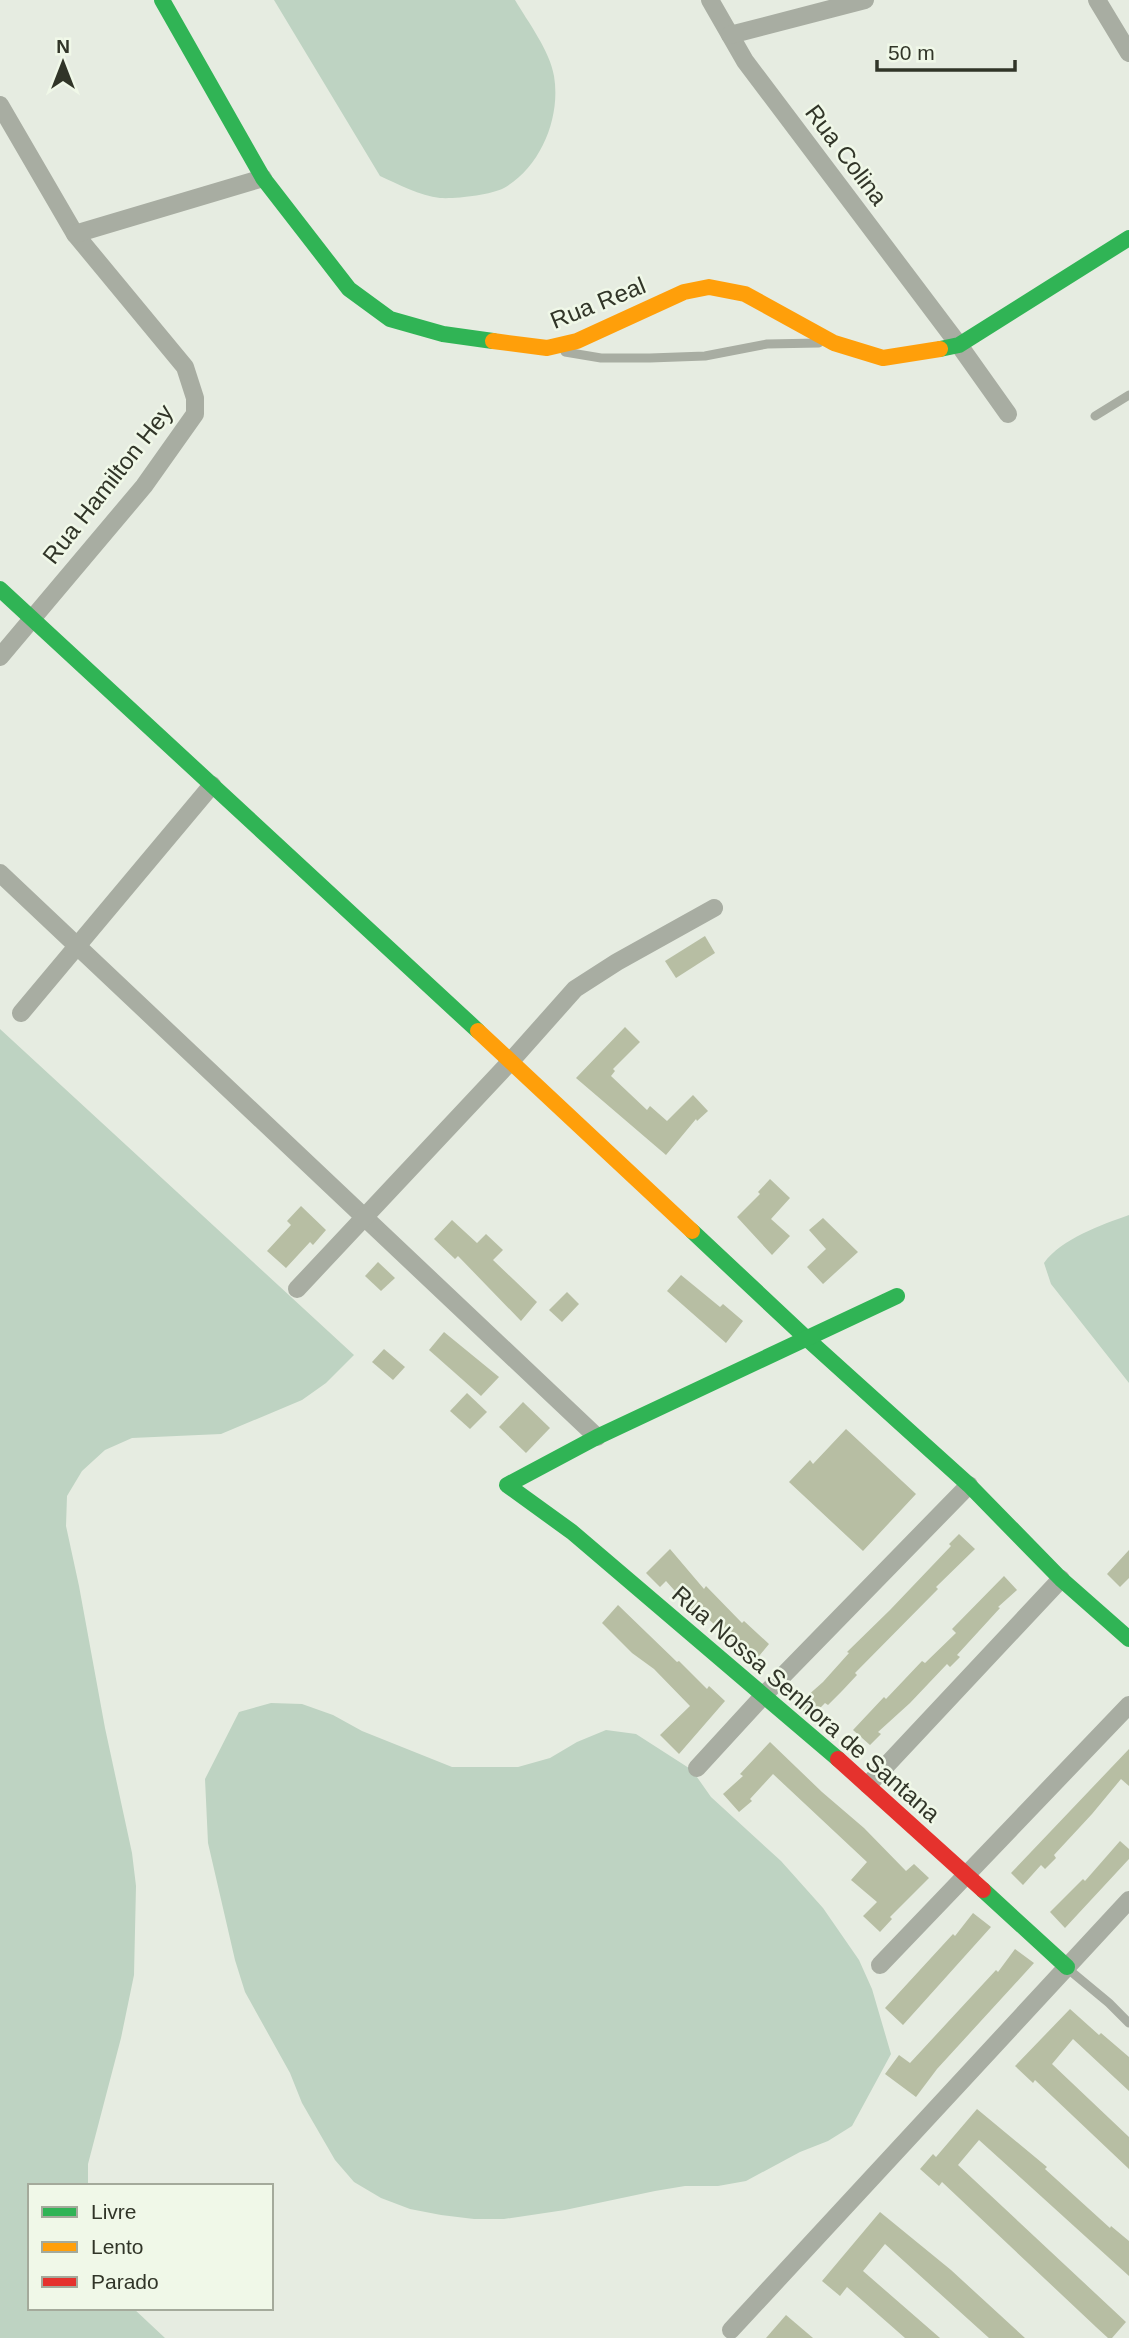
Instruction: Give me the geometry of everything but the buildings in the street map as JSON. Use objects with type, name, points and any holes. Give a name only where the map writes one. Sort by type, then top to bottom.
[{"type":"street","name":"Rua Real","points":[[162,0],[263,178],[349,289],[390,319],[443,334],[547,348],[577,341],[684,292],[709,287],[745,294],[834,343],[883,358],[924,353],[959,345],[1129,238]]},
{"type":"street","name":"Rua Colina","points":[[710,0],[745,61],[1008,414]]},
{"type":"street","points":[[730,35],[865,0]]},
{"type":"street","points":[[1097,0],[1129,53]]},
{"type":"street","points":[[0,105],[75,234],[263,178]]},
{"type":"street","name":"Rua Hamilton Hey","points":[[0,657],[144,486],[195,414],[195,398],[185,367],[75,234]]},
{"type":"street","points":[[0,589],[805,1337],[969,1485],[1060,1579],[1129,1639]]},
{"type":"street","points":[[21,1013],[212,785]]},
{"type":"street","points":[[0,873],[597,1437],[897,1296]]},
{"type":"street","points":[[297,1289],[575,989],[617,962],[714,908]]},
{"type":"street","name":"Rua Nossa Senhora de Santana","points":[[597,1437],[507,1485],[572,1532],[868,1784],[1067,1968]]},
{"type":"street","points":[[697,1768],[764,1695],[969,1485]]},
{"type":"street","points":[[868,1784],[1060,1579]]},
{"type":"street","points":[[880,1965],[1129,1704]]},
{"type":"street","points":[[731,2330],[1129,1900]]},
{"type":"lane","points":[[547,348],[601,358],[650,358],[705,356],[767,344],[834,343]]},
{"type":"lane","points":[[1095,416],[1129,395]]},
{"type":"lane","points":[[1067,1968],[1129,2023]]},
{"type":"green space","points":[[274,0],[515,0],[552,66],[554,108],[546,140],[517,179],[490,193],[432,197],[380,176]]},
{"type":"green space","points":[[0,1029],[354,1355],[326,1383],[302,1400],[221,1434],[132,1438],[105,1450],[82,1471],[67,1496],[66,1526],[132,1853],[136,1886],[134,1975],[121,2038],[88,2164],[88,2184],[28,2184],[28,2310],[135,2310],[165,2338],[0,2338]]},
{"type":"green space","points":[[1129,1215],[1129,1383],[1051,1284],[1044,1263],[1051,1254],[1071,1240]]},
{"type":"green space","points":[[271,1703],[302,1704],[452,1767],[518,1767],[550,1758],[577,1742],[606,1730],[636,1734],[692,1770],[711,1797],[781,1861],[823,1908],[859,1960],[872,1989],[891,2054],[852,2126],[828,2141],[800,2152],[746,2181],[718,2186],[685,2186],[504,2219],[474,2219],[410,2209],[381,2198],[354,2182],[335,2160],[302,2103],[290,2073],[245,1992],[208,1843],[205,1779],[239,1712]]},
{"type":"traffic: fast","points":[[162,0],[263,178],[349,289],[390,319],[443,334],[493,341]]},
{"type":"traffic: fast","points":[[940,349],[959,345],[1129,238]]},
{"type":"traffic: fast","points":[[0,589],[478,1031]]},
{"type":"traffic: fast","points":[[692,1231],[969,1485],[1061,1579],[1129,1639]]},
{"type":"traffic: fast","points":[[838,1759],[572,1532],[507,1485],[597,1437],[897,1296]]},
{"type":"traffic: fast","points":[[983,1890],[1067,1967]]},
{"type":"traffic: slow","points":[[493,341],[547,348],[577,341],[684,292],[709,287],[745,294],[834,343],[883,358],[940,349]]},
{"type":"traffic: slow","points":[[478,1031],[692,1231]]},
{"type":"traffic: jam","points":[[838,1759],[983,1890]]}]
